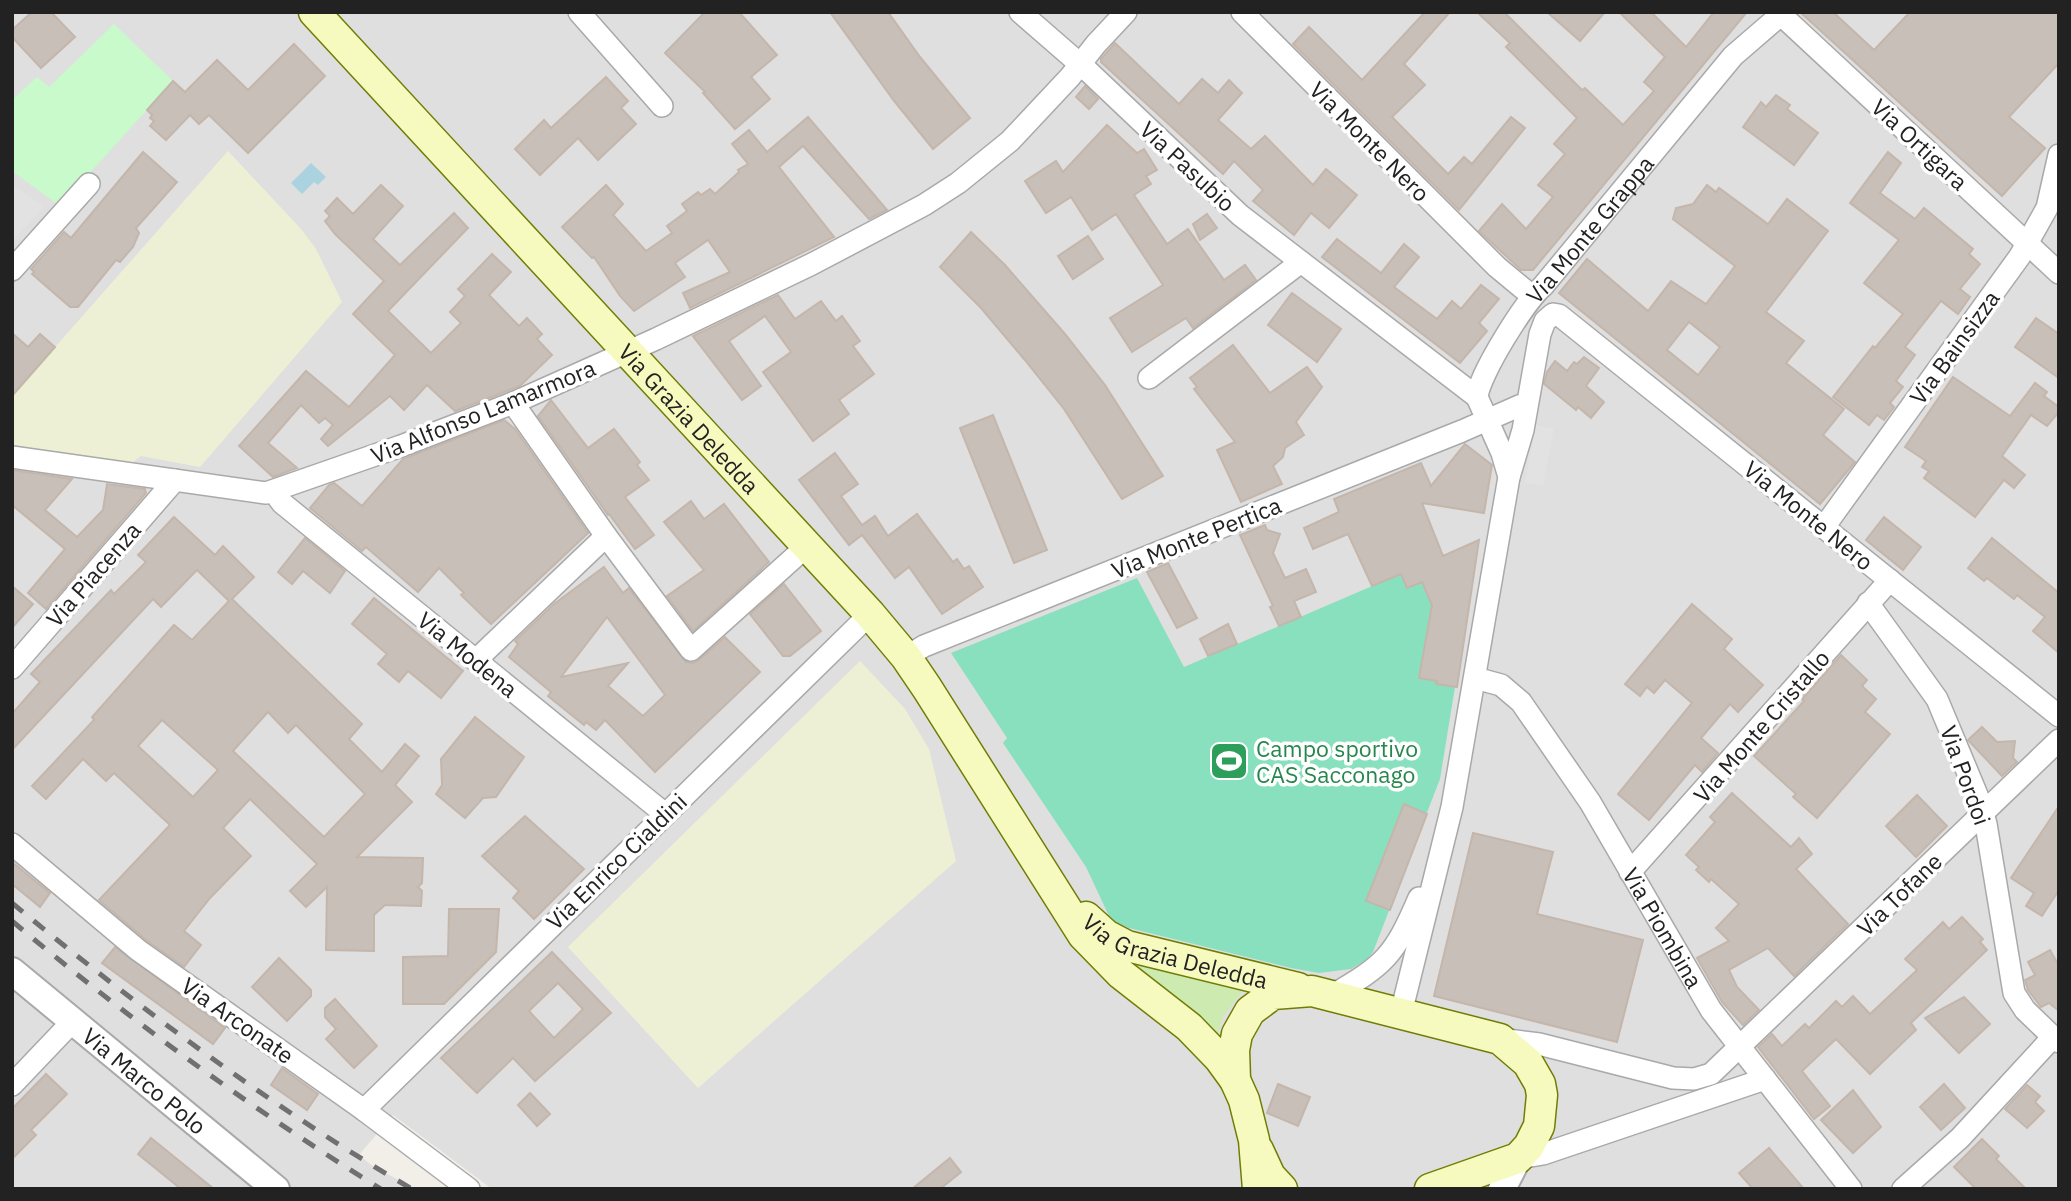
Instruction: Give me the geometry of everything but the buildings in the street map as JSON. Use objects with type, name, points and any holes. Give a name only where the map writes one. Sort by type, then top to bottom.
[{"type":"main road","name":"Via Grazia Deledda","points":[[314,12],[870,614],[906,657],[1079,928],[1121,974],[1189,1027],[1236,1080]]},
{"type":"main road","name":"Via Grazia Deledda","points":[[1031,849],[1086,916],[1116,941],[1322,993]]},
{"type":"main road","name":"Via Monte Grappa","points":[[1258,1189],[1254,1140],[1236,1080],[1234,1051],[1237,1034],[1250,1011],[1273,994],[1322,993],[1401,1013]]},
{"type":"main road","points":[[1401,1013],[1500,1039],[1528,1063],[1540,1084],[1542,1095],[1539,1126],[1529,1146],[1518,1158],[1430,1189]]},
{"type":"main road","name":"Via Monte Grappa","points":[[1254,1140],[1270,1176],[1282,1189]]},
{"type":"street","points":[[579,12],[662,106]]},
{"type":"street","name":"Via Pasubio","points":[[1020,12],[1080,64],[1240,215],[1476,397]]},
{"type":"street","name":"Via Alfonso Lamarmora","points":[[12,457],[258,493],[274,492],[513,403],[812,264],[925,205],[958,183],[1010,141],[1126,12]]},
{"type":"street","name":"Via Monte Nero","points":[[1242,12],[1496,267],[1532,296]]},
{"type":"street","name":"Via Monte Grappa","points":[[1509,477],[1505,460],[1476,397],[1483,376],[1532,296],[1733,57],[1781,13]]},
{"type":"street","name":"Via Ortigara","points":[[1781,13],[2059,273]]},
{"type":"street","name":"Via Bainsizza","points":[[1824,527],[2027,244],[2047,208],[2059,155]]},
{"type":"street","points":[[12,270],[89,184]]},
{"type":"street","points":[[1149,378],[1301,262]]},
{"type":"street","name":"Via Monte Grappa","points":[[1401,1013],[1456,789],[1509,477],[1537,353],[1545,321],[1551,314],[1559,315]]},
{"type":"street","name":"Via Monte Nero","points":[[1559,315],[2059,716]]},
{"type":"street","points":[[1502,346],[1512,342],[1522,343],[1537,353]]},
{"type":"street","points":[[513,403],[606,536],[691,650],[808,545]]},
{"type":"street","name":"Via Monte Pertica","points":[[906,657],[924,646],[1527,405]]},
{"type":"street","name":"Via Piacenza","points":[[12,668],[175,480]]},
{"type":"street","name":"Via Modena","points":[[274,492],[282,503],[665,814]]},
{"type":"street","points":[[476,660],[606,536]]},
{"type":"street","name":"Via Monte Cristallo","points":[[1630,872],[1890,580]]},
{"type":"street","name":"Via Pordoi","points":[[1868,603],[1937,699],[1983,813],[2014,993],[2025,1010],[2056,1039],[1975,1124],[1903,1189]]},
{"type":"street","name":"Via Enrico Cialdini","points":[[364,1110],[870,614]]},
{"type":"street","name":"Via Piombina","points":[[1475,678],[1501,685],[1521,702],[1582,790],[1704,1000],[1852,1189]]},
{"type":"street","name":"Via Tofane","points":[[1500,1039],[1539,1044],[1688,1079],[1700,1079],[1711,1074],[2059,740]]},
{"type":"street","name":"Via Arconate","points":[[12,844],[138,950],[364,1110],[470,1189]]},
{"type":"street","name":"Via Monte Grappa","points":[[1322,993],[1373,970],[1398,945],[1443,845]]},
{"type":"street","name":"Via Marco Polo","points":[[12,971],[276,1189]]},
{"type":"street","points":[[12,1085],[73,1021]]},
{"type":"street","points":[[1502,1189],[1518,1158],[1544,1154],[1765,1079]]},
{"type":"shaded area","points":[[12,12],[2059,12],[2059,1189],[492,1189],[393,1115],[359,1155],[374,1167],[416,1189],[12,1189]]},
{"type":"shaded area","points":[[12,184],[44,207],[12,242]]},
{"type":"shaded area","points":[[1536,425],[1554,429],[1543,486],[1525,483]]},
{"type":"green space","points":[[114,24],[173,81],[60,206],[12,171],[12,100],[37,77],[49,87]]},
{"type":"green space","points":[[228,151],[301,229],[316,249],[342,302],[200,467],[141,456],[129,465],[12,448],[12,396]]},
{"type":"green space","name":"Campo sportivo CAS Sacconago","points":[[1479,540],[1440,779],[1373,952],[1351,969],[1319,973],[1291,968],[1129,928],[1115,922],[1109,916],[1086,867],[1003,743],[1007,738],[951,653],[1137,578],[1184,667]]},
{"type":"green space","points":[[860,661],[905,709],[929,749],[956,861],[698,1088],[568,947]]},
{"type":"green space","points":[[1128,961],[1239,988],[1242,992],[1223,1017],[1217,1038]]},
{"type":"water","points":[[311,163],[326,177],[318,185],[314,182],[302,194],[291,183]]},
{"type":"railway","points":[[12,903],[206,1054],[307,1124],[412,1189]]},
{"type":"railway","points":[[12,921],[192,1062],[381,1189]]},
{"type":"place","name":"Campo sportivo CAS Sacconago","points":[[1229,761]]}]
